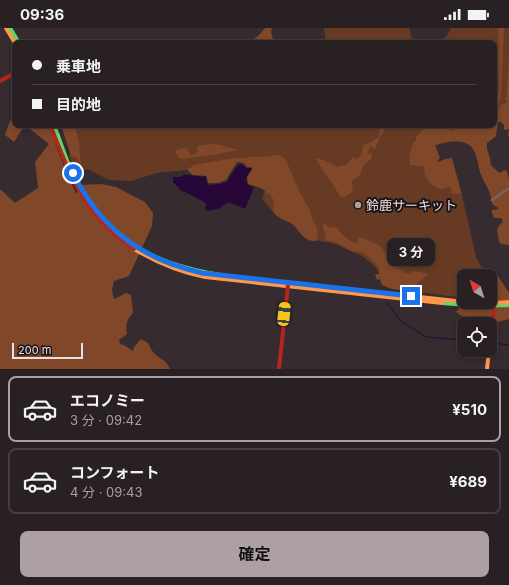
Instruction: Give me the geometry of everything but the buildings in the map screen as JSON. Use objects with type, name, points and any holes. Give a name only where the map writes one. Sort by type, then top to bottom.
[{"type":"street","points":[[6,28],[13,40]]},
{"type":"street","points":[[10,28],[17,40]]},
{"type":"street","points":[[0,81],[12,75]]},
{"type":"street","points":[[51,128],[70,174],[82,197],[94,213],[108,229],[138,252],[160,264],[192,274],[457,301]]},
{"type":"street","points":[[55,128],[73,173],[90,203],[111,227],[140,249],[161,261],[202,273],[288,285]]},
{"type":"street","points":[[492,200],[509,188]]},
{"type":"street","points":[[279,369],[288,285]]},
{"type":"street","points":[[497,304],[509,302]]},
{"type":"street","points":[[497,305],[509,305]]},
{"type":"street","points":[[488,369],[489,357]]},
{"type":"shaded area","points":[[265,28],[272,28],[271,32],[273,40],[250,40],[256,38]]},
{"type":"shaded area","points":[[324,28],[409,28],[412,39],[414,40],[326,40]]},
{"type":"shaded area","points":[[451,28],[509,28],[509,84],[507,99],[499,112],[497,113],[497,40],[442,40],[446,37]]},
{"type":"shaded area","points":[[498,28],[504,28],[501,97],[497,107],[497,94],[499,90]]},
{"type":"shaded area","points":[[509,57],[509,129],[504,130],[504,125],[501,122],[498,122],[496,136],[487,143],[487,149],[491,165],[499,173],[505,170],[507,171],[509,180],[509,245],[501,244],[499,242],[497,229],[503,221],[501,218],[494,218],[492,210],[498,208],[492,204],[490,192],[481,175],[474,151],[471,147],[462,142],[435,145],[440,158],[438,162],[452,158],[462,195],[459,193],[452,194],[451,188],[449,187],[442,189],[435,187],[429,182],[425,175],[423,166],[410,165],[409,156],[416,137],[426,128],[448,128],[454,130],[457,128],[497,128],[497,113],[501,104],[506,103]]},
{"type":"shaded area","points":[[12,115],[12,128],[23,128],[14,142],[5,135]]},
{"type":"shaded area","points":[[29,128],[50,128],[76,194],[80,185],[101,184],[116,187],[145,202],[153,213],[152,226],[129,276],[114,281],[112,290],[114,299],[126,293],[131,295],[133,313],[127,322],[127,334],[119,340],[120,344],[133,351],[134,347],[141,339],[145,341],[149,344],[154,353],[166,363],[170,369],[0,369],[0,189],[15,203],[38,188],[35,162],[49,144]]},
{"type":"shaded area","points":[[62,128],[76,128],[81,165],[76,157],[71,156]]},
{"type":"shaded area","name":"鈴鹿サーキット","points":[[73,128],[470,128],[433,147],[431,167],[427,176],[439,188],[445,189],[449,187],[462,195],[476,257],[482,268],[457,269],[457,297],[410,291],[385,284],[376,268],[364,257],[333,243],[312,240],[293,224],[282,220],[262,199],[265,191],[252,168],[248,167],[237,159],[225,166],[157,173],[131,181],[109,180],[87,169],[78,174],[69,156],[76,150]]},
{"type":"shaded area","points":[[380,128],[384,128],[384,132],[381,135],[375,149],[370,146],[368,154],[372,153],[371,159],[364,165],[359,176],[351,182],[353,191],[345,197],[341,197],[315,158],[333,164],[337,167],[346,165],[353,157],[357,159],[361,155],[363,145],[370,143],[379,137]]},
{"type":"shaded area","points":[[212,144],[237,150],[182,159],[174,152],[186,148],[192,155],[197,152],[197,147]]},
{"type":"shaded area","points":[[280,155],[286,160],[299,191],[311,212],[311,216],[317,228],[318,237],[315,241],[311,241],[304,237],[295,226],[275,214],[273,211],[273,200],[270,194],[265,193],[265,191],[261,188],[248,184],[247,177],[252,170],[252,167],[247,167],[244,163],[237,162],[226,180],[218,183],[208,183],[206,176],[193,175],[188,171],[188,169],[194,165],[234,158],[265,157]]},
{"type":"shaded area","points":[[240,164],[246,168],[252,168],[246,180],[248,185],[254,187],[245,209],[229,202],[219,209],[207,211],[205,208],[206,204],[204,202],[181,191],[173,182],[173,177],[181,177],[186,175],[200,177],[206,176],[208,185],[220,184],[228,181],[236,167]]},
{"type":"shaded area","points":[[322,224],[325,224],[330,228],[336,227],[343,235],[353,242],[359,243],[357,237],[361,237],[382,247],[385,254],[392,262],[404,272],[410,273],[414,271],[427,274],[421,281],[419,281],[418,284],[409,288],[396,290],[382,285],[380,279],[377,280],[375,274],[379,274],[378,266],[363,252],[351,251],[338,243],[325,240],[326,236]]},
{"type":"shaded area","points":[[497,275],[509,293],[509,319],[497,322],[497,317],[464,317],[456,312],[459,309],[497,309]]},
{"type":"waterway","points":[[387,303],[401,321],[426,337],[457,339]]},
{"type":"waterway","points":[[497,344],[509,345]]},
{"type":"traffic: fast","points":[[10,28],[17,40]]},
{"type":"traffic: fast","points":[[55,128],[71,170],[84,195],[105,222],[129,242],[155,257],[184,267],[214,274],[309,285]]},
{"type":"traffic: fast","points":[[442,303],[480,306],[509,305]]},
{"type":"traffic: slow","points":[[6,28],[13,40]]},
{"type":"traffic: slow","points":[[134,249],[168,266],[205,277],[442,303]]},
{"type":"traffic: slow","points":[[309,285],[484,304],[509,302]]},
{"type":"traffic: slow","points":[[487,369],[488,357]]},
{"type":"traffic: jam","points":[[0,81],[12,75]]},
{"type":"traffic: jam","points":[[51,128],[73,179],[91,209],[117,237],[134,249]]},
{"type":"traffic: jam","points":[[279,369],[288,285]]},
{"type":"traffic: jam","points":[[493,317],[494,309]]},
{"type":"place","name":"鈴鹿サーキット","points":[[358,205]]},
{"type":"route","points":[[73,173],[84,195],[105,221],[140,249],[161,261],[202,273],[411,296]]}]
